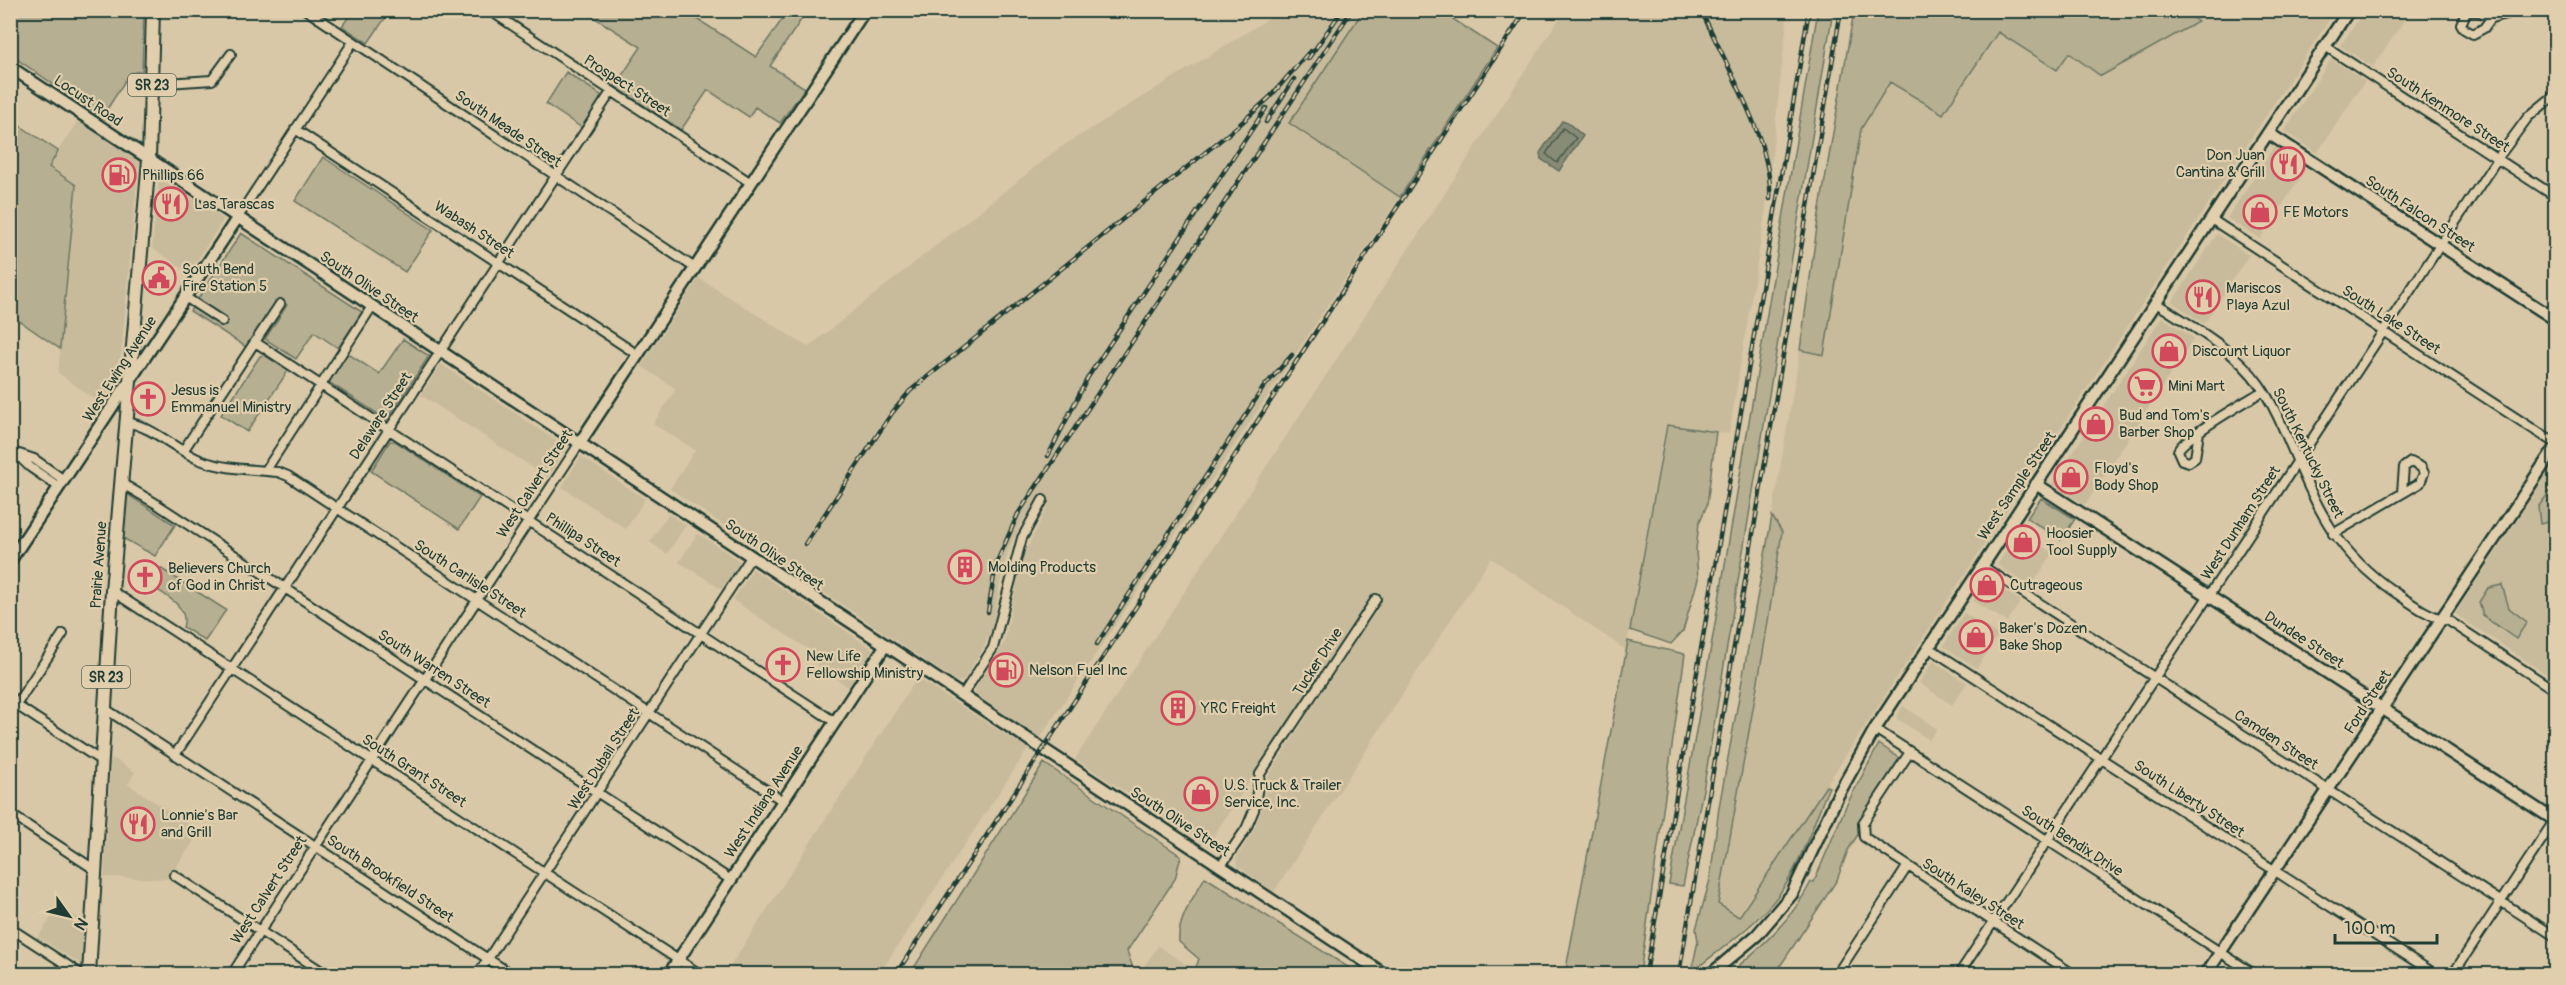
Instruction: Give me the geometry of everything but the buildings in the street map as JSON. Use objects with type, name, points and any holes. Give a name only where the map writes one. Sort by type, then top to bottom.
[{"type":"main road","name":"SR 23","points":[[149,159],[153,10]]},
{"type":"main road","name":"Prairie Avenue","points":[[89,975],[100,760],[112,591],[149,159]]},
{"type":"street","name":"South Meade Street","points":[[306,10],[695,268]]},
{"type":"street","name":"Prospect Street","points":[[489,10],[751,183]]},
{"type":"street","name":"West Calvert Street","points":[[232,975],[865,10]]},
{"type":"street","name":"West Sample Street","points":[[1711,975],[1763,929],[1792,894],[1838,795],[1875,729],[2349,10]]},
{"type":"street","points":[[2491,18],[2523,10]]},
{"type":"street","name":"West Ewing Avenue","points":[[10,561],[353,42]]},
{"type":"street","name":"South Kenmore Street","points":[[2325,46],[2556,197]]},
{"type":"street","points":[[152,84],[212,80],[231,54]]},
{"type":"street","name":"Locust Road","points":[[10,67],[149,159]]},
{"type":"street","name":"Delaware Street","points":[[175,755],[611,92]]},
{"type":"street","name":"West Dunham Street","points":[[1959,975],[2497,159],[2528,117],[2556,94]]},
{"type":"street","name":"Wabash Street","points":[[295,129],[638,355]]},
{"type":"street","name":"South Falcon Street","points":[[2268,133],[2556,320]]},
{"type":"street","name":"South Olive Street","points":[[149,159],[371,308],[1384,975]]},
{"type":"street","name":"South Lake Street","points":[[2211,219],[2556,445]]},
{"type":"street","points":[[185,297],[222,321]]},
{"type":"street","name":"South Kentucky Street","points":[[2156,303],[2226,349],[2250,373],[2263,390],[2333,534],[2352,558],[2376,579],[2433,617],[2449,621],[2556,691]]},
{"type":"street","points":[[183,451],[280,304]]},
{"type":"street","points":[[266,470],[371,308]]},
{"type":"street","name":"Phillipa Street","points":[[255,342],[835,722]]},
{"type":"street","points":[[2199,432],[2263,390]]},
{"type":"street","name":"South Carlisle Street","points":[[126,422],[141,425],[183,451],[223,467],[266,470],[288,476],[783,801]]},
{"type":"street","name":"Ford Street","points":[[2206,975],[2556,445]]},
{"type":"street","points":[[10,448],[30,467],[62,483]]},
{"type":"street","name":"South Warren Street","points":[[120,483],[128,485],[731,880]]},
{"type":"street","name":"Dundee Street","points":[[2036,484],[2555,819]]},
{"type":"street","points":[[2333,534],[2402,492]]},
{"type":"street","points":[[962,696],[993,648],[1022,538],[1043,500]]},
{"type":"street","name":"West Dubail Street","points":[[478,975],[751,557]]},
{"type":"street","name":"Camden Street","points":[[1982,566],[2556,937]]},
{"type":"street","name":"South Grant Street","points":[[112,591],[700,975]]},
{"type":"street","name":"Tucker Drive","points":[[1220,867],[1246,829],[1258,792],[1260,774],[1376,599]]},
{"type":"street","points":[[63,634],[13,703],[100,760]]},
{"type":"street","name":"West Indiana Avenue","points":[[669,975],[885,646]]},
{"type":"street","name":"South Liberty Street","points":[[1928,647],[2435,975]]},
{"type":"street","name":"South Brookfield Street","points":[[104,708],[511,975]]},
{"type":"street","name":"South Bendix Drive","points":[[1875,729],[2254,975]]},
{"type":"street","name":"South Kaley Street","points":[[1910,752],[1863,823],[1862,832],[1866,840],[2073,975]]},
{"type":"street","points":[[10,814],[94,869]]},
{"type":"street","points":[[2453,975],[2555,819]]},
{"type":"street","points":[[1837,975],[1907,867]]},
{"type":"street","points":[[174,875],[326,975]]},
{"type":"street","points":[[10,928],[81,975]]},
{"type":"shaded area","points":[[1818,10],[1833,11],[1704,785],[1683,886],[1669,884],[1715,624]]},
{"type":"shaded area","points":[[2181,10],[2198,22],[2101,76],[2069,53],[2057,70],[1998,32],[1943,114],[1890,82],[1861,129],[1824,355],[1800,350],[1818,220],[1854,11]]},
{"type":"shaded area","points":[[10,11],[144,11],[142,71],[130,73],[104,114],[97,114],[11,55]]},
{"type":"shaded area","points":[[353,11],[390,11],[368,43],[342,26]]},
{"type":"shaded area","points":[[584,11],[685,11],[756,57],[788,11],[807,11],[770,66],[805,88],[780,123],[755,107],[749,117],[708,90],[681,130],[615,86],[641,47]]},
{"type":"shaded area","points":[[1281,11],[1363,11],[1289,123],[1400,197],[1040,738],[975,694],[975,689],[1004,643],[1023,556],[1049,504],[1040,497],[1020,526],[1010,547],[1002,573],[993,625],[984,647],[963,681],[957,682],[670,489],[695,450],[653,424],[676,389],[641,366],[699,278],[808,347],[1058,149]]},
{"type":"shaded area","points":[[1363,11],[1441,11],[1497,48],[1400,197],[1289,123]]},
{"type":"shaded area","points":[[1564,11],[1788,11],[1766,209],[1729,434],[1666,425],[1626,650],[1491,558],[1274,892],[1237,866],[1236,858],[1252,833],[1261,812],[1269,775],[1380,602],[1371,596],[1209,843],[1206,844],[1075,759]]},
{"type":"shaded area","points":[[2181,11],[2335,11],[1739,918],[1717,904],[1763,653],[1782,532],[1772,516],[1800,350],[1824,354],[1861,129],[1890,81],[1998,32],[2057,70],[2068,52],[2102,76],[2197,21]]},
{"type":"shaded area","points":[[2364,11],[2411,11],[2373,67],[2340,46]]},
{"type":"shaded area","points":[[2331,59],[2365,81],[2317,153],[2284,131]]},
{"type":"shaded area","points":[[566,72],[601,95],[598,105],[582,128],[546,104]]},
{"type":"shaded area","points":[[10,119],[58,151],[49,167],[76,185],[60,349],[11,315]]},
{"type":"shaded area","points":[[79,119],[139,161],[119,377],[101,404],[58,373],[76,185],[48,166]]},
{"type":"shaded area","points":[[2274,147],[2306,169],[2260,239],[2227,218]]},
{"type":"shaded area","points":[[323,157],[433,230],[405,272],[295,201]]},
{"type":"shaded area","points":[[163,180],[224,219],[189,273],[152,248],[159,182]]},
{"type":"shaded area","points":[[241,233],[362,312],[338,348],[314,332],[296,359],[265,339],[287,305],[278,299],[246,347],[190,311]]},
{"type":"shaded area","points":[[2217,234],[2249,255],[2204,324],[2172,302]]},
{"type":"shaded area","points":[[2162,317],[2194,338],[2085,505],[2052,484]]},
{"type":"shaded area","points":[[403,339],[429,356],[387,420],[330,383],[329,380],[347,353],[379,374]]},
{"type":"shaded area","points":[[264,355],[288,371],[247,432],[221,415],[260,356]]},
{"type":"shaded area","points":[[441,364],[566,447],[547,477],[421,395]]},
{"type":"shaded area","points":[[1667,425],[1716,432],[1707,505],[1699,523],[1696,550],[1698,579],[1683,631],[1671,644],[1630,630]]},
{"type":"shaded area","points":[[390,441],[395,441],[480,497],[459,529],[371,471]]},
{"type":"shaded area","points":[[581,456],[645,499],[626,529],[562,487]]},
{"type":"shaded area","points":[[2555,462],[2555,680],[2455,614]]},
{"type":"shaded area","points":[[2555,485],[2555,520],[2540,524],[2538,507]]},
{"type":"shaded area","points":[[124,492],[175,525],[155,556],[121,537]]},
{"type":"shaded area","points":[[2041,498],[2075,519],[2061,540],[2027,518]]},
{"type":"shaded area","points":[[668,514],[686,525],[667,554],[650,542]]},
{"type":"shaded area","points":[[1772,516],[1782,532],[1718,904],[1739,917],[1826,786],[1829,787],[1800,858],[1778,895],[1744,931],[1691,973],[1698,941],[1696,929],[1710,880],[1719,807]]},
{"type":"shaded area","points":[[2019,531],[2053,553],[2031,587],[1997,565]]},
{"type":"shaded area","points":[[698,533],[741,562],[723,590],[679,562]]},
{"type":"shaded area","points":[[160,568],[226,610],[205,641],[183,627],[183,613],[179,607],[150,585]]},
{"type":"shaded area","points":[[753,569],[873,649],[848,687],[816,664],[820,657],[733,600]]},
{"type":"shaded area","points":[[1987,579],[2021,601],[2007,622],[1973,601]]},
{"type":"shaded area","points":[[2502,585],[2509,608],[2527,622],[2516,639],[2483,616],[2479,602],[2488,588]]},
{"type":"shaded area","points":[[1964,613],[1998,635],[1977,668],[1943,646]]},
{"type":"shaded area","points":[[1628,641],[1685,654],[1640,974],[1565,974]]},
{"type":"shaded area","points":[[1933,661],[1967,683],[1952,705],[1919,683]]},
{"type":"shaded area","points":[[917,678],[1028,749],[879,974],[725,974]]},
{"type":"shaded area","points":[[1903,706],[1937,729],[1929,740],[1896,718]]},
{"type":"shaded area","points":[[1879,744],[1901,759],[1859,824],[1859,833],[1848,850],[1837,880],[1775,974],[1729,974],[1775,932],[1795,909],[1811,882],[1814,882],[1846,806]]},
{"type":"shaded area","points":[[111,757],[135,772],[128,784],[200,832],[168,879],[104,877]]},
{"type":"shaded area","points":[[1044,763],[1181,856],[1175,879],[1127,951],[1135,974],[910,974]]},
{"type":"shaded area","points":[[1205,877],[1359,974],[1201,974],[1195,970],[1199,959],[1179,942],[1179,933],[1187,908]]},
{"type":"shaded area","points":[[59,906],[84,922],[82,965],[38,937]]},
{"type":"shaded area","points":[[1158,946],[1201,974],[1139,974]]},
{"type":"water","points":[[1562,121],[1568,123],[1583,136],[1559,171],[1541,159],[1540,153]]},
{"type":"railway","points":[[988,612],[996,564],[1018,514],[1352,10]]},
{"type":"railway","points":[[896,974],[1526,10]]},
{"type":"railway","points":[[1701,10],[1746,103],[1756,129],[1769,177],[1770,199]]},
{"type":"railway","points":[[1646,974],[1809,10]]},
{"type":"railway","points":[[1679,974],[1841,10]]},
{"type":"railway","points":[[1308,59],[1339,15]]},
{"type":"railway","points":[[805,544],[892,413],[910,391],[1238,126],[1270,97],[1310,51]]},
{"type":"railway","points":[[1266,122],[1294,79]]},
{"type":"railway","points":[[1048,456],[1088,377],[1266,108]]},
{"type":"railway","points":[[1097,644],[1263,388],[1292,355]]},
{"type":"place","name":"Don Juan Cantina & Grill","points":[[2288,164]]},
{"type":"place","name":"Phillips 66","points":[[119,175]]},
{"type":"place","name":"Las Tarascas","points":[[171,204]]},
{"type":"place","name":"FE Motors","points":[[2260,212]]},
{"type":"place","name":"South Bend Fire Station 5","points":[[159,278]]},
{"type":"place","name":"Mariscos Playa Azul","points":[[2203,297]]},
{"type":"place","name":"Discount Liquor","points":[[2169,351]]},
{"type":"place","name":"Mini Mart","points":[[2145,386]]},
{"type":"place","name":"Jesus is Emmanuel Ministry","points":[[148,399]]},
{"type":"place","name":"Bud and Tom's Barber Shop","points":[[2096,424]]},
{"type":"place","name":"Floyd's Body Shop","points":[[2071,477]]},
{"type":"place","name":"Hoosier Tool Supply","points":[[2023,542]]},
{"type":"place","name":"Molding Products","points":[[965,567]]},
{"type":"place","name":"Believers Church of God in Christ","points":[[145,577]]},
{"type":"place","name":"Cutrageous","points":[[1987,585]]},
{"type":"place","name":"Baker's Dozen Bake Shop","points":[[1976,637]]},
{"type":"place","name":"New Life Fellowship Ministry","points":[[783,665]]},
{"type":"place","name":"Nelson Fuel Inc","points":[[1006,670]]},
{"type":"place","name":"YRC Freight","points":[[1178,708]]},
{"type":"place","name":"U.S. Truck & Trailer Service, Inc.","points":[[1201,794]]},
{"type":"place","name":"Lonnie's Bar and Grill","points":[[138,824]]}]
